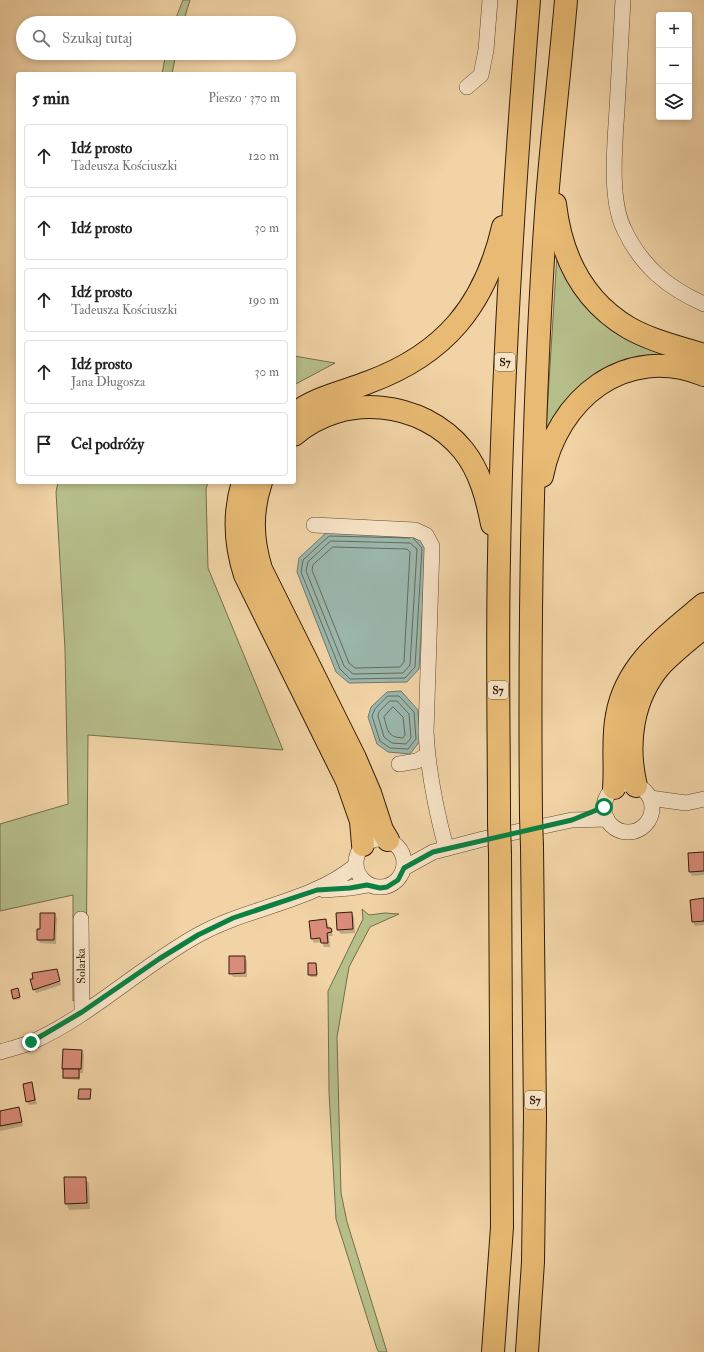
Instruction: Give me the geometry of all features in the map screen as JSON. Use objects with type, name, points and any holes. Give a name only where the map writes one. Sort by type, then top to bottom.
[{"type":"highway","name":"S7","points":[[493,1352],[502,1227],[499,558],[505,379],[517,168],[529,0]]},
{"type":"highway","name":"S7","points":[[527,1352],[533,1262],[535,1116],[531,816],[532,529],[538,350],[550,154],[563,45],[566,0]]},
{"type":"highway","points":[[550,154],[555,206],[565,253],[575,275],[587,292],[599,306],[630,329],[651,338],[704,355]]},
{"type":"highway","points":[[296,413],[319,400],[368,383],[400,369],[436,346],[457,325],[475,301],[493,264],[517,168]]},
{"type":"highway","points":[[532,529],[544,467],[552,439],[560,423],[574,405],[590,390],[604,381],[626,372],[642,368],[679,368],[704,376]]},
{"type":"highway","points":[[296,435],[323,417],[359,407],[395,410],[420,417],[431,423],[453,439],[464,451],[476,471],[485,493],[499,558]]},
{"type":"highway","points":[[242,484],[238,501],[236,527],[238,552],[245,575],[347,781],[361,821],[363,846]]},
{"type":"highway","points":[[260,484],[256,500],[253,523],[255,548],[261,569],[355,758],[370,792],[382,830],[394,844]]},
{"type":"highway","points":[[614,788],[617,714],[630,679],[638,665],[654,647],[704,604]]},
{"type":"highway","points":[[643,792],[632,760],[632,730],[637,708],[643,692],[660,667],[704,627]]},
{"type":"street","points":[[467,87],[481,75],[486,50],[490,0]]},
{"type":"street","points":[[526,44],[540,0]]},
{"type":"street","points":[[556,0],[563,45]]},
{"type":"street","points":[[623,0],[614,159],[617,206],[623,228],[653,273],[673,287],[704,304]]},
{"type":"street","points":[[314,525],[415,530],[426,535],[432,546],[427,755],[440,850]]},
{"type":"street","points":[[399,764],[417,761],[427,755]]},
{"type":"street","points":[[686,803],[622,785],[614,788],[607,796],[605,813],[616,829],[629,832],[641,828],[650,819],[686,803],[704,799]]},
{"type":"street","points":[[643,792],[652,806],[650,819]]},
{"type":"street","points":[[404,868],[440,850],[605,813]]},
{"type":"street","points":[[367,885],[357,874],[355,866],[358,855],[363,846],[372,840],[440,850]]},
{"type":"street","points":[[317,890],[350,888],[367,885],[380,888],[387,887],[398,880],[404,868],[404,858],[394,844]]},
{"type":"street","points":[[0,1052],[31,1042],[82,1012],[159,959],[198,935],[233,918],[317,890],[339,879],[355,866]]},
{"type":"street","name":"Solarka","points":[[81,919],[82,1012]]},
{"type":"green space","points":[[183,0],[190,0],[185,16],[177,16]]},
{"type":"green space","points":[[165,60],[175,60],[172,72],[162,72]]},
{"type":"green space","points":[[557,255],[566,273],[690,362],[575,392],[559,410],[546,430]]},
{"type":"green space","points":[[296,356],[335,363],[296,384]]},
{"type":"green space","points":[[58,484],[207,484],[206,489],[208,568],[283,750],[88,735],[86,989],[73,1001],[73,895],[0,911],[0,824],[68,804],[65,649],[56,492]]},
{"type":"green space","points":[[362,909],[369,915],[385,913],[399,914],[370,927],[349,967],[337,1037],[341,1193],[347,1222],[387,1352],[379,1352],[377,1349],[336,1219],[329,1092],[328,991],[363,919]]},
{"type":"water","points":[[327,532],[415,534],[426,546],[419,669],[407,682],[349,683],[336,672],[297,572],[299,558]]},
{"type":"water","points":[[401,691],[418,710],[420,741],[410,754],[388,752],[377,744],[368,717],[371,707],[387,692]]},
{"type":"building","points":[[704,852],[704,871],[689,872],[688,853]]},
{"type":"building","points":[[704,898],[704,921],[692,922],[690,900]]},
{"type":"building","points":[[352,912],[353,929],[337,930],[336,913]]},
{"type":"building","points":[[40,913],[55,913],[54,940],[37,940],[37,929],[40,929]]},
{"type":"building","points":[[326,919],[327,928],[331,928],[332,932],[327,933],[328,943],[321,943],[320,938],[311,939],[309,921]]},
{"type":"building","points":[[229,956],[245,956],[245,973],[229,974]]},
{"type":"building","points":[[308,963],[316,963],[317,975],[308,975]]},
{"type":"building","points":[[57,969],[60,981],[33,990],[30,979],[33,979],[32,973]]},
{"type":"building","points":[[18,988],[20,997],[13,999],[11,990]]},
{"type":"building","points":[[63,1049],[82,1050],[81,1069],[62,1069]]},
{"type":"building","points":[[63,1069],[79,1069],[79,1078],[63,1078]]},
{"type":"building","points":[[32,1082],[35,1100],[26,1102],[23,1084]]},
{"type":"building","points":[[79,1089],[91,1089],[90,1099],[78,1099]]},
{"type":"building","points":[[19,1107],[22,1122],[0,1126],[0,1111]]},
{"type":"building","points":[[64,1177],[86,1177],[87,1203],[65,1204]]},
{"type":"route","points":[[31,1042],[62,1025],[159,959],[198,935],[233,918],[317,890],[350,888],[367,885],[380,888],[387,887],[398,880],[404,868],[418,858],[433,852],[483,839],[572,820],[604,807]]}]
